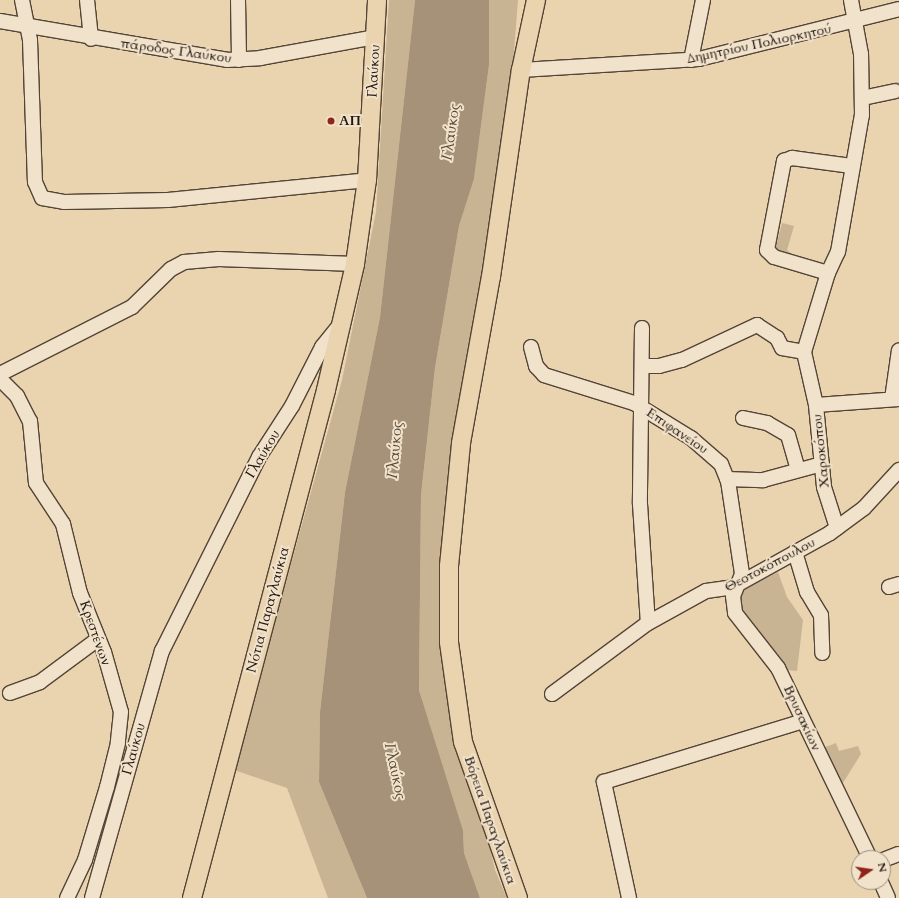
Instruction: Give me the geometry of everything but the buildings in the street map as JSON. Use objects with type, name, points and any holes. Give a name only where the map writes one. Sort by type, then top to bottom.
[{"type":"main road","name":"Γλαύκου","points":[[343,322],[356,264],[367,180],[377,0]]},
{"type":"main road","name":"Βόρεια Παραγλαύκια","points":[[518,898],[463,742],[449,642],[451,543],[461,443],[491,277],[521,70],[536,0]]},
{"type":"main road","name":"Νότια Παραγλαύκια","points":[[192,898],[343,322]]},
{"type":"street","points":[[22,0],[28,28],[35,182],[42,198],[64,202],[168,200],[367,180]]},
{"type":"street","points":[[87,0],[91,39]]},
{"type":"street","points":[[238,0],[239,60]]},
{"type":"street","points":[[691,60],[703,0]]},
{"type":"street","points":[[816,405],[804,352],[828,273],[839,247],[863,98],[855,23],[850,0]]},
{"type":"street","name":"Δημητρίου Πολιορκητού","points":[[521,70],[691,60],[855,23],[899,9]]},
{"type":"street","name":"πάροδος Γλαύκου","points":[[0,21],[28,28],[91,39],[239,60],[376,37]]},
{"type":"street","points":[[863,98],[895,91]]},
{"type":"street","points":[[828,273],[774,257],[767,250],[784,161],[792,158],[851,166]]},
{"type":"street","points":[[0,374],[132,307],[171,269],[184,262],[219,258],[356,264]]},
{"type":"street","name":"Γλαύκου","points":[[92,898],[162,651],[259,457],[292,406],[322,347],[343,322]]},
{"type":"street","points":[[642,366],[659,366],[682,360],[757,325],[777,338],[782,348],[804,352]]},
{"type":"street","points":[[642,328],[642,366],[638,405],[640,504],[648,623]]},
{"type":"street","name":"Επιφανείου","points":[[531,347],[538,369],[548,377],[638,405],[701,445],[719,462],[727,479],[742,574],[739,584]]},
{"type":"street","points":[[895,399],[899,350]]},
{"type":"street","name":"Κρεστένων","points":[[0,378],[15,393],[30,421],[36,483],[63,524],[80,592],[115,690],[121,723],[85,860],[67,898]]},
{"type":"street","name":"Χαροκόπου","points":[[837,528],[827,502],[816,405],[895,399]]},
{"type":"street","points":[[743,418],[767,423],[788,435],[798,470]]},
{"type":"street","points":[[727,479],[763,480],[822,464]]},
{"type":"street","name":"Θεοτοκόπουλου","points":[[552,694],[648,623],[706,591],[721,592],[739,584],[837,528],[864,508],[899,470]]},
{"type":"street","points":[[795,552],[807,592],[821,615],[822,653]]},
{"type":"street","name":"Βρυσακίων","points":[[739,584],[732,598],[735,614],[778,668],[866,850]]},
{"type":"street","points":[[10,693],[40,682],[98,639]]},
{"type":"street","points":[[629,898],[604,782],[803,721]]},
{"type":"shaded area","points":[[389,0],[415,0],[380,317],[345,492],[320,712],[319,782],[367,898],[328,898],[287,788],[234,770],[342,380],[376,212]]},
{"type":"shaded area","points":[[489,0],[518,0],[509,115],[459,415],[449,667],[495,870],[507,898],[480,898],[464,853],[463,830],[419,690],[421,495],[435,368],[459,226],[474,179],[489,65]]},
{"type":"shaded area","points":[[782,223],[794,226],[787,250],[792,254],[775,250]]},
{"type":"shaded area","points":[[778,572],[787,597],[803,620],[797,671],[786,670],[740,613],[738,599],[744,589]]},
{"type":"shaded area","points":[[836,743],[839,751],[858,746],[861,754],[841,786],[823,748]]},
{"type":"water","name":"Γλαύκος","points":[[415,0],[489,0],[489,65],[474,179],[459,226],[435,368],[421,495],[419,690],[463,830],[464,853],[480,898],[367,898],[319,782],[320,712],[345,492],[380,317]]},
{"type":"place","name":"ΑΠ","points":[[331,121]]}]
